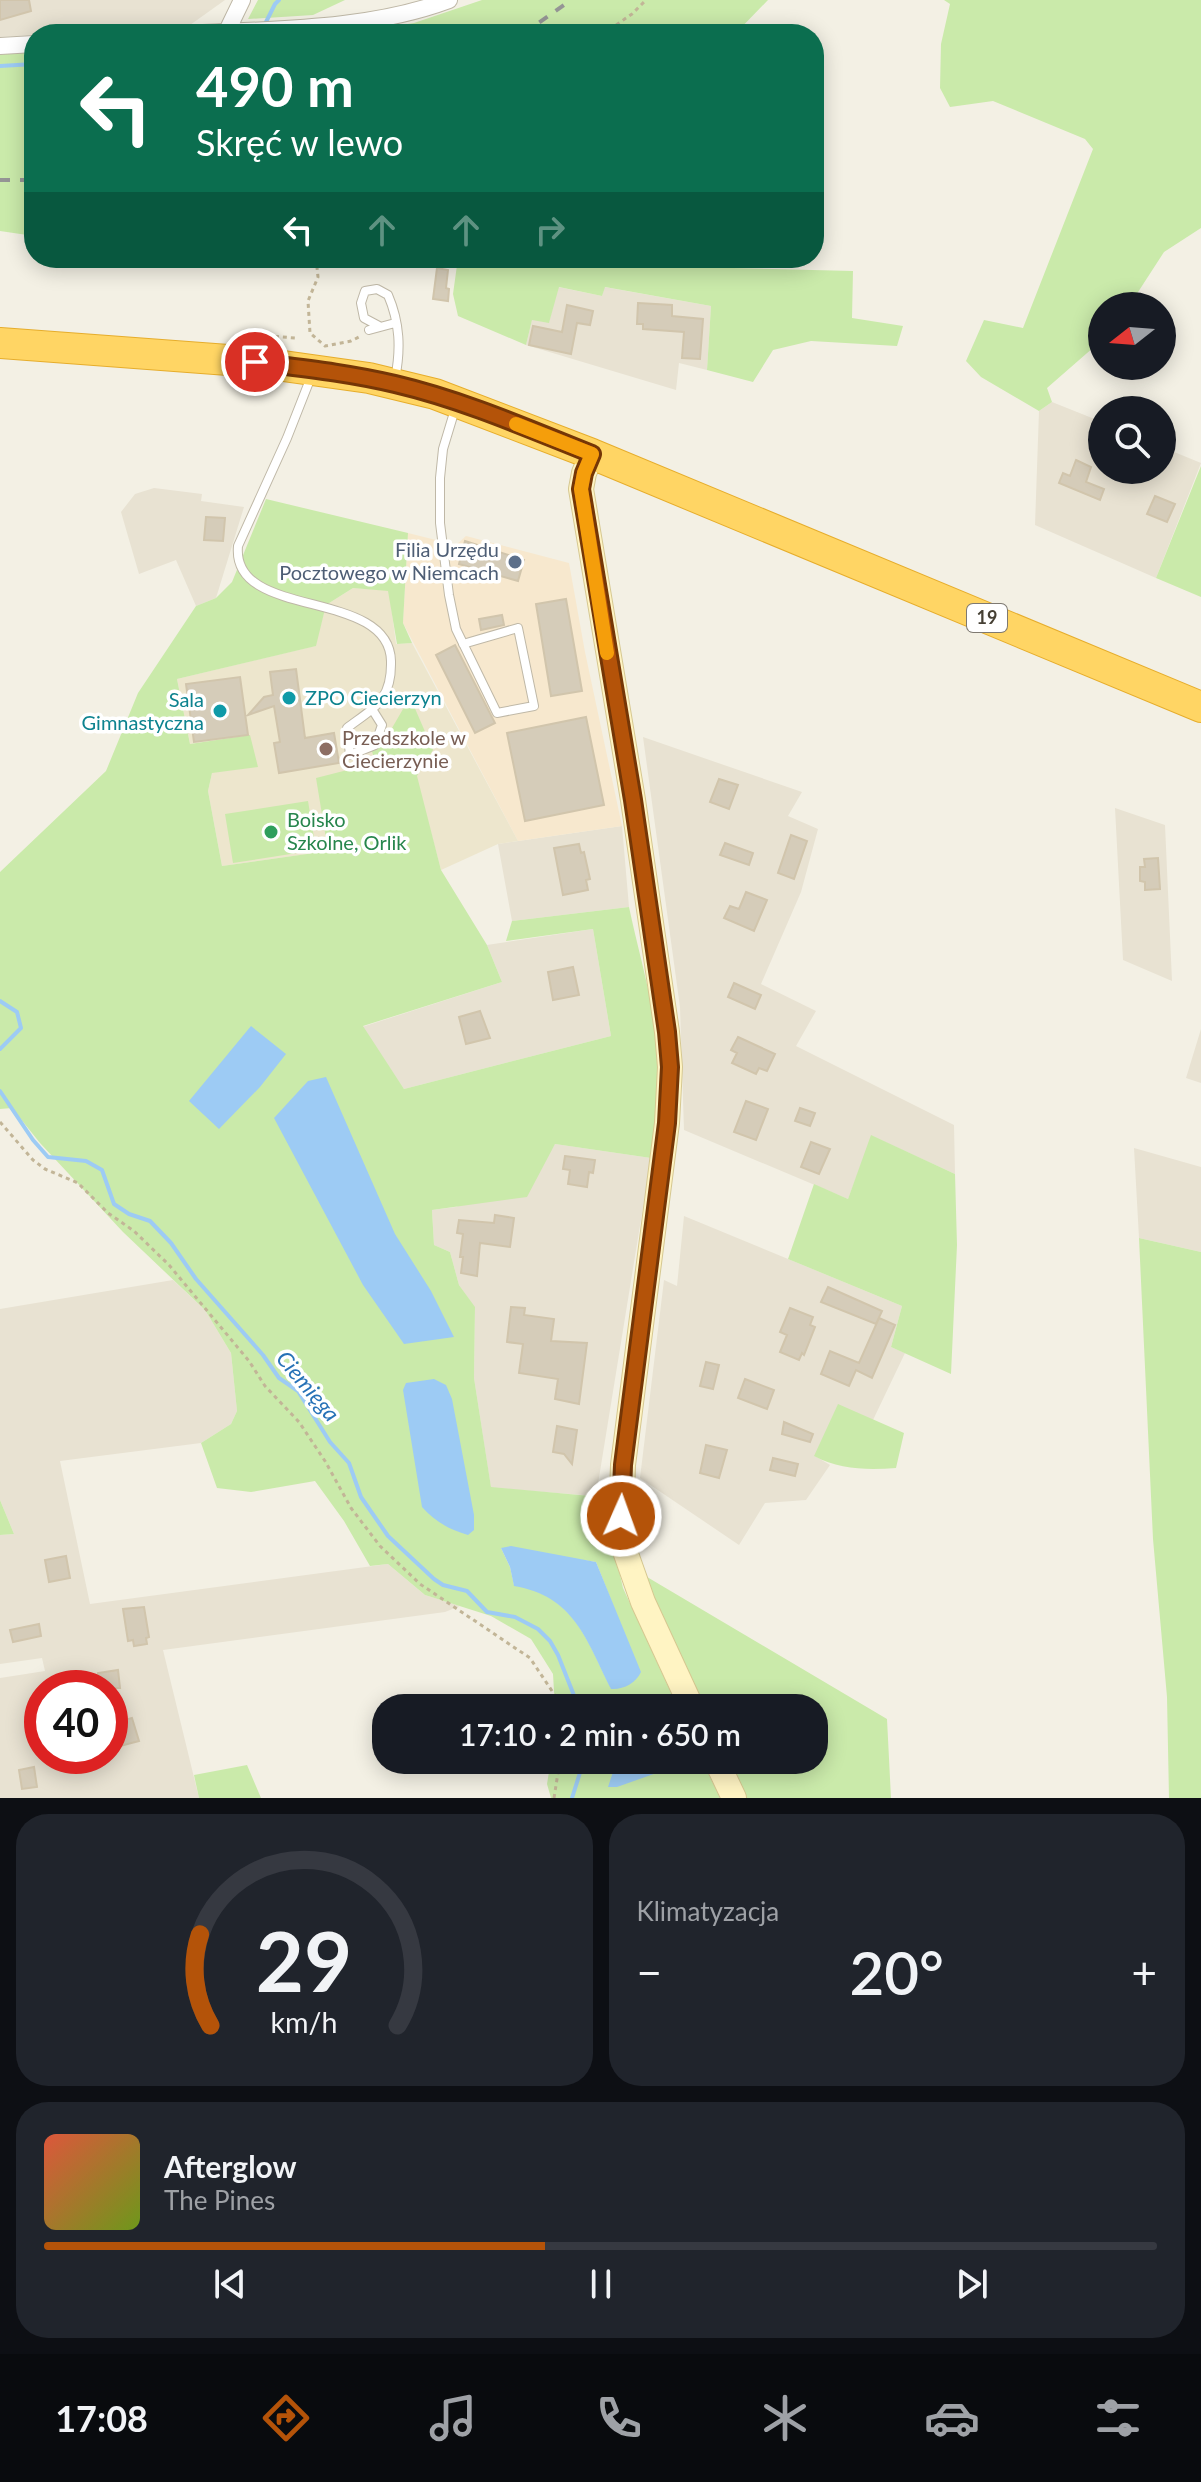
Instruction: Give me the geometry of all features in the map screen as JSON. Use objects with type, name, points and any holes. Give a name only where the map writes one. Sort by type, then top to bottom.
[{"type":"highway","name":"19","points":[[0,343],[227,359],[313,370],[394,383],[458,402],[592,454],[1201,707]]},
{"type":"street","points":[[237,24],[242,0]]},
{"type":"street","points":[[322,24],[382,18],[449,0]]},
{"type":"street","points":[[0,46],[24,45]]},
{"type":"street","points":[[592,454],[581,489],[633,800],[670,1067],[667,1123],[623,1465],[621,1528],[629,1567],[686,1694]]},
{"type":"street","points":[[723,1774],[734,1798]]},
{"type":"lane","points":[[379,326],[364,318],[361,303],[365,291],[377,289],[388,295],[401,345],[394,383]]},
{"type":"lane","points":[[369,330],[395,323]]},
{"type":"lane","points":[[313,370],[287,438],[238,546],[238,553],[243,570],[251,579],[283,597],[360,618],[380,632],[391,652],[392,682],[381,703],[372,709],[347,728],[350,755],[375,745],[382,725],[372,709]]},
{"type":"lane","points":[[458,402],[443,449],[440,520],[456,629],[463,644],[497,713],[534,706],[518,628],[463,644]]},
{"type":"path","points":[[618,24],[646,0]]},
{"type":"path","points":[[317,268],[318,277],[308,301],[310,333],[325,346],[333,346],[351,341],[369,330]]},
{"type":"path","points":[[0,1122],[33,1160],[45,1169],[78,1183],[169,1265],[249,1361],[265,1386],[299,1422],[351,1508],[380,1546],[420,1584],[530,1658],[554,1694]]},
{"type":"path","points":[[554,1798],[558,1774]]},
{"type":"shaded area","points":[[0,0],[225,0],[191,24],[24,24],[24,35],[0,37]]},
{"type":"shaded area","points":[[558,287],[602,296],[604,287],[711,306],[707,370],[679,363],[676,390],[526,345],[532,319],[549,322]]},
{"type":"shaded area","points":[[1052,402],[1088,416],[1088,484],[1176,484],[1176,453],[1201,463],[1156,578],[1035,525],[1039,411]]},
{"type":"shaded area","points":[[154,488],[202,494],[201,501],[244,507],[216,598],[196,606],[176,560],[139,574],[121,512],[135,494]]},
{"type":"shaded area","points":[[408,533],[456,545],[466,536],[569,563],[622,826],[518,841],[403,623]]},
{"type":"shaded area","points":[[353,588],[389,590],[396,644],[412,643],[518,841],[498,844],[441,870],[416,776],[329,851],[222,866],[208,791],[212,773],[250,736],[190,744],[177,679],[315,646],[326,605]]},
{"type":"shaded area","points":[[643,737],[802,792],[788,816],[818,829],[801,892],[761,984],[816,1011],[796,1046],[954,1125],[955,1174],[872,1136],[848,1199],[684,1130],[680,1007]]},
{"type":"shaded area","points":[[1115,808],[1165,825],[1172,981],[1123,960]]},
{"type":"shaded area","points":[[622,826],[629,907],[512,921],[498,844]]},
{"type":"shaded area","points":[[593,929],[611,1036],[404,1089],[362,1027],[502,982],[487,945]]},
{"type":"shaded area","points":[[1201,1029],[1201,1083],[1186,1078]]},
{"type":"shaded area","points":[[555,1144],[651,1158],[596,1496],[491,1488],[474,1378],[475,1308],[459,1285],[450,1252],[434,1245],[432,1210],[456,1207],[544,1161]]},
{"type":"shaded area","points":[[1134,1148],[1201,1167],[1201,1252],[1139,1238]]},
{"type":"shaded area","points":[[684,1216],[902,1306],[891,1347],[905,1353],[873,1420],[838,1405],[815,1456],[830,1465],[806,1500],[765,1503],[739,1545],[640,1478],[664,1280],[677,1286]]},
{"type":"shaded area","points":[[173,1280],[205,1310],[231,1353],[237,1411],[231,1424],[201,1443],[60,1461],[90,1604],[388,1564],[425,1595],[460,1606],[445,1612],[163,1650],[199,1798],[0,1798],[0,1678],[24,1674],[24,1774],[128,1774],[128,1670],[45,1670],[42,1658],[0,1664],[0,1535],[14,1534],[0,1500],[0,1309]]},
{"type":"green space","points":[[258,0],[345,0],[313,15],[248,19]]},
{"type":"green space","points":[[482,0],[768,0],[745,24],[408,24]]},
{"type":"green space","points":[[944,0],[1201,0],[1201,228],[1164,252],[1138,292],[1088,292],[1088,352],[1047,388],[1052,402],[1039,411],[981,377],[966,361],[984,320],[1023,328],[1093,149],[1085,139],[993,101],[950,107],[940,88],[941,44],[950,4]]},
{"type":"green space","points":[[24,53],[24,235],[0,231],[0,54]]},
{"type":"green space","points":[[457,268],[853,271],[852,318],[903,326],[897,346],[811,341],[773,350],[753,382],[707,370],[711,306],[605,287],[602,296],[559,287],[549,323],[532,320],[526,345],[458,316],[453,294]]},
{"type":"green space","points":[[1201,466],[1201,597],[1156,578]]},
{"type":"green space","points":[[266,499],[408,533],[403,623],[412,643],[397,644],[388,591],[353,588],[326,605],[316,646],[177,679],[190,744],[250,735],[258,767],[212,773],[208,791],[222,866],[328,851],[316,778],[371,764],[374,758],[367,735],[392,728],[410,697],[433,750],[417,776],[441,870],[487,945],[502,982],[363,1026],[404,1089],[611,1036],[593,929],[506,941],[512,921],[629,907],[657,1039],[659,1093],[651,1158],[555,1144],[527,1197],[432,1210],[434,1245],[450,1252],[459,1285],[475,1307],[474,1378],[491,1487],[602,1497],[623,1588],[672,1694],[554,1694],[553,1674],[531,1639],[491,1616],[425,1595],[388,1564],[370,1566],[344,1521],[315,1481],[251,1492],[217,1488],[201,1443],[231,1424],[237,1411],[231,1353],[205,1310],[123,1232],[40,1143],[12,1108],[0,1109],[0,872],[106,771],[138,693],[196,606],[216,598],[232,582]],"holes":[[[501,1548],[596,1562],[613,1605],[611,1688],[576,1622],[551,1599],[514,1585]]]},
{"type":"green space","name":"Boisko Szkolne, Orlik","points":[[308,801],[316,850],[233,863],[225,814]]},
{"type":"green space","points":[[871,1135],[955,1174],[957,1245],[951,1374],[891,1347],[902,1306],[788,1259],[814,1184],[848,1199]]},
{"type":"green space","points":[[1139,1238],[1201,1252],[1201,1798],[1169,1798],[1167,1697],[1153,1539]]},
{"type":"green space","points":[[838,1404],[904,1433],[896,1468],[854,1468],[814,1456]]},
{"type":"green space","points":[[0,1500],[14,1534],[0,1535]]},
{"type":"green space","points":[[642,1574],[887,1719],[891,1798],[743,1798],[732,1774],[828,1774],[828,1694],[695,1694]]},
{"type":"green space","points":[[247,1765],[261,1798],[199,1798],[194,1775]]},
{"type":"green space","points":[[549,1774],[709,1774],[720,1798],[551,1798],[547,1784]]},
{"type":"water","points":[[251,1026],[286,1054],[260,1087],[219,1129],[189,1101]]},
{"type":"water","points":[[326,1077],[395,1234],[431,1291],[454,1337],[404,1344],[363,1285],[274,1118],[308,1081]]},
{"type":"water","points":[[434,1379],[446,1385],[452,1399],[474,1515],[474,1530],[468,1535],[443,1524],[422,1507],[403,1390],[406,1383]]},
{"type":"water","points":[[511,1546],[596,1562],[641,1672],[636,1679],[624,1687],[611,1689],[576,1622],[551,1599],[514,1586],[501,1548]]},
{"type":"water","points":[[612,1774],[654,1774],[617,1787],[608,1787]]},
{"type":"building","points":[[0,0],[29,0],[31,11],[0,20]]},
{"type":"building","points":[[437,268],[448,270],[448,301],[433,299]]},
{"type":"building","points":[[638,303],[672,305],[672,316],[703,319],[700,359],[682,358],[684,332],[643,329],[643,324],[637,324]]},
{"type":"building","points":[[567,305],[593,311],[590,325],[577,323],[571,354],[529,345],[533,326],[562,332]]},
{"type":"building","points":[[1076,460],[1088,466],[1086,482],[1104,489],[1100,500],[1059,483],[1063,473],[1070,476]]},
{"type":"building","points":[[1155,496],[1175,504],[1167,522],[1147,514]]},
{"type":"building","points":[[206,517],[225,518],[223,541],[204,540]]},
{"type":"building","points":[[465,541],[524,560],[518,581],[459,564]]},
{"type":"building","points":[[566,599],[582,691],[551,696],[536,604]]},
{"type":"building","points":[[502,615],[504,625],[481,630],[479,619]]},
{"type":"building","points":[[455,645],[495,723],[475,733],[436,655]]},
{"type":"building","points":[[296,669],[305,738],[334,733],[339,763],[279,773],[274,743],[280,742],[274,706],[248,715],[264,697],[273,695],[270,672]]},
{"type":"building","name":"Sala Gimnastyczna","points":[[240,677],[248,735],[194,742],[186,684]]},
{"type":"building","points":[[586,717],[604,805],[525,821],[507,733]]},
{"type":"building","points":[[719,779],[738,785],[729,809],[710,802]]},
{"type":"building","points":[[791,835],[807,841],[794,879],[778,873]]},
{"type":"building","points":[[725,843],[753,853],[749,865],[720,855]]},
{"type":"building","points":[[579,844],[590,879],[586,880],[588,890],[563,895],[554,848]]},
{"type":"building","points":[[1158,858],[1160,889],[1145,890],[1145,882],[1140,881],[1140,867],[1145,867],[1144,859]]},
{"type":"building","points":[[746,892],[767,900],[754,931],[724,918],[730,906],[739,909]]},
{"type":"building","points":[[573,967],[579,995],[553,1000],[548,972]]},
{"type":"building","points":[[734,983],[761,995],[755,1009],[728,997]]},
{"type":"building","points":[[480,1011],[490,1038],[466,1044],[459,1017]]},
{"type":"building","points":[[738,1037],[775,1054],[767,1071],[759,1068],[756,1074],[732,1063],[737,1053],[731,1050]]},
{"type":"building","points":[[746,1101],[768,1109],[756,1140],[734,1132]]},
{"type":"building","points":[[800,1108],[815,1113],[810,1126],[795,1121]]},
{"type":"building","points":[[811,1142],[830,1149],[819,1174],[801,1167]]},
{"type":"building","points":[[565,1156],[595,1160],[587,1187],[568,1184],[570,1170],[563,1169]]},
{"type":"building","points":[[495,1215],[514,1218],[510,1247],[480,1243],[477,1276],[461,1273],[463,1234],[457,1233],[459,1220],[494,1223]]},
{"type":"building","points":[[828,1287],[882,1311],[876,1324],[821,1302]]},
{"type":"building","points":[[511,1307],[525,1308],[524,1315],[554,1319],[551,1341],[587,1343],[579,1404],[555,1399],[558,1379],[519,1373],[523,1344],[507,1342]]},
{"type":"building","points":[[790,1308],[813,1317],[810,1325],[815,1327],[799,1360],[780,1352],[787,1335],[780,1332]]},
{"type":"building","points":[[879,1318],[895,1325],[872,1378],[856,1370],[849,1386],[821,1374],[830,1351],[859,1363]]},
{"type":"building","points":[[706,1362],[719,1365],[713,1389],[700,1386]]},
{"type":"building","points":[[745,1379],[774,1390],[767,1409],[738,1398]]},
{"type":"building","points":[[784,1422],[813,1434],[810,1442],[782,1434]]},
{"type":"building","points":[[557,1426],[577,1430],[572,1464],[564,1454],[553,1452]]},
{"type":"building","points":[[706,1445],[727,1450],[719,1478],[700,1473]]},
{"type":"building","points":[[773,1458],[798,1464],[795,1476],[770,1470]]},
{"type":"building","points":[[66,1556],[70,1578],[49,1582],[45,1560]]},
{"type":"building","points":[[144,1607],[149,1637],[146,1638],[147,1644],[134,1646],[133,1640],[128,1641],[123,1609]]},
{"type":"building","points":[[39,1624],[41,1636],[13,1642],[10,1630]]},
{"type":"building","points":[[132,1718],[139,1741],[128,1744],[128,1719]]},
{"type":"building","points":[[24,1769],[24,1774],[35,1774],[37,1787],[22,1789],[19,1770]]},
{"type":"waterway","name":"Ciemięga","points":[[265,24],[279,0]]},
{"type":"waterway","name":"Ciemięga","points":[[0,66],[24,65]]},
{"type":"waterway","name":"Ciemięga","points":[[0,1001],[17,1012],[21,1028],[0,1049]]},
{"type":"waterway","name":"Ciemięga","points":[[0,1091],[48,1157],[86,1161],[102,1170],[114,1204],[129,1214],[150,1221],[171,1243],[196,1279],[263,1355],[279,1378],[298,1391],[330,1442],[349,1463],[361,1497],[388,1536],[443,1585],[467,1591],[487,1612],[515,1617],[538,1629],[558,1655],[573,1694]]},
{"type":"waterway","name":"Ciemięga","points":[[572,1798],[580,1774]]},
{"type":"railway","points":[[537,24],[571,0]]},
{"type":"railway","points":[[0,180],[24,180]]},
{"type":"slow traffic","points":[[516,424],[592,454],[581,489],[607,653]]},
{"type":"place","name":"Filia Urzędu Pocztowego w Niemcach","points":[[515,562]]},
{"type":"place","name":"ZPO Ciecierzyn","points":[[289,698]]},
{"type":"place","name":"Sala Gimnastyczna","points":[[220,711]]},
{"type":"place","name":"Przedszkole w Ciecierzynie","points":[[326,749]]},
{"type":"place","name":"Boisko Szkolne, Orlik","points":[[271,832]]},
{"type":"route","points":[[255,362],[346,374],[416,389],[518,424],[592,454],[581,489],[633,800],[670,1067],[667,1123],[623,1465],[621,1516]]}]
